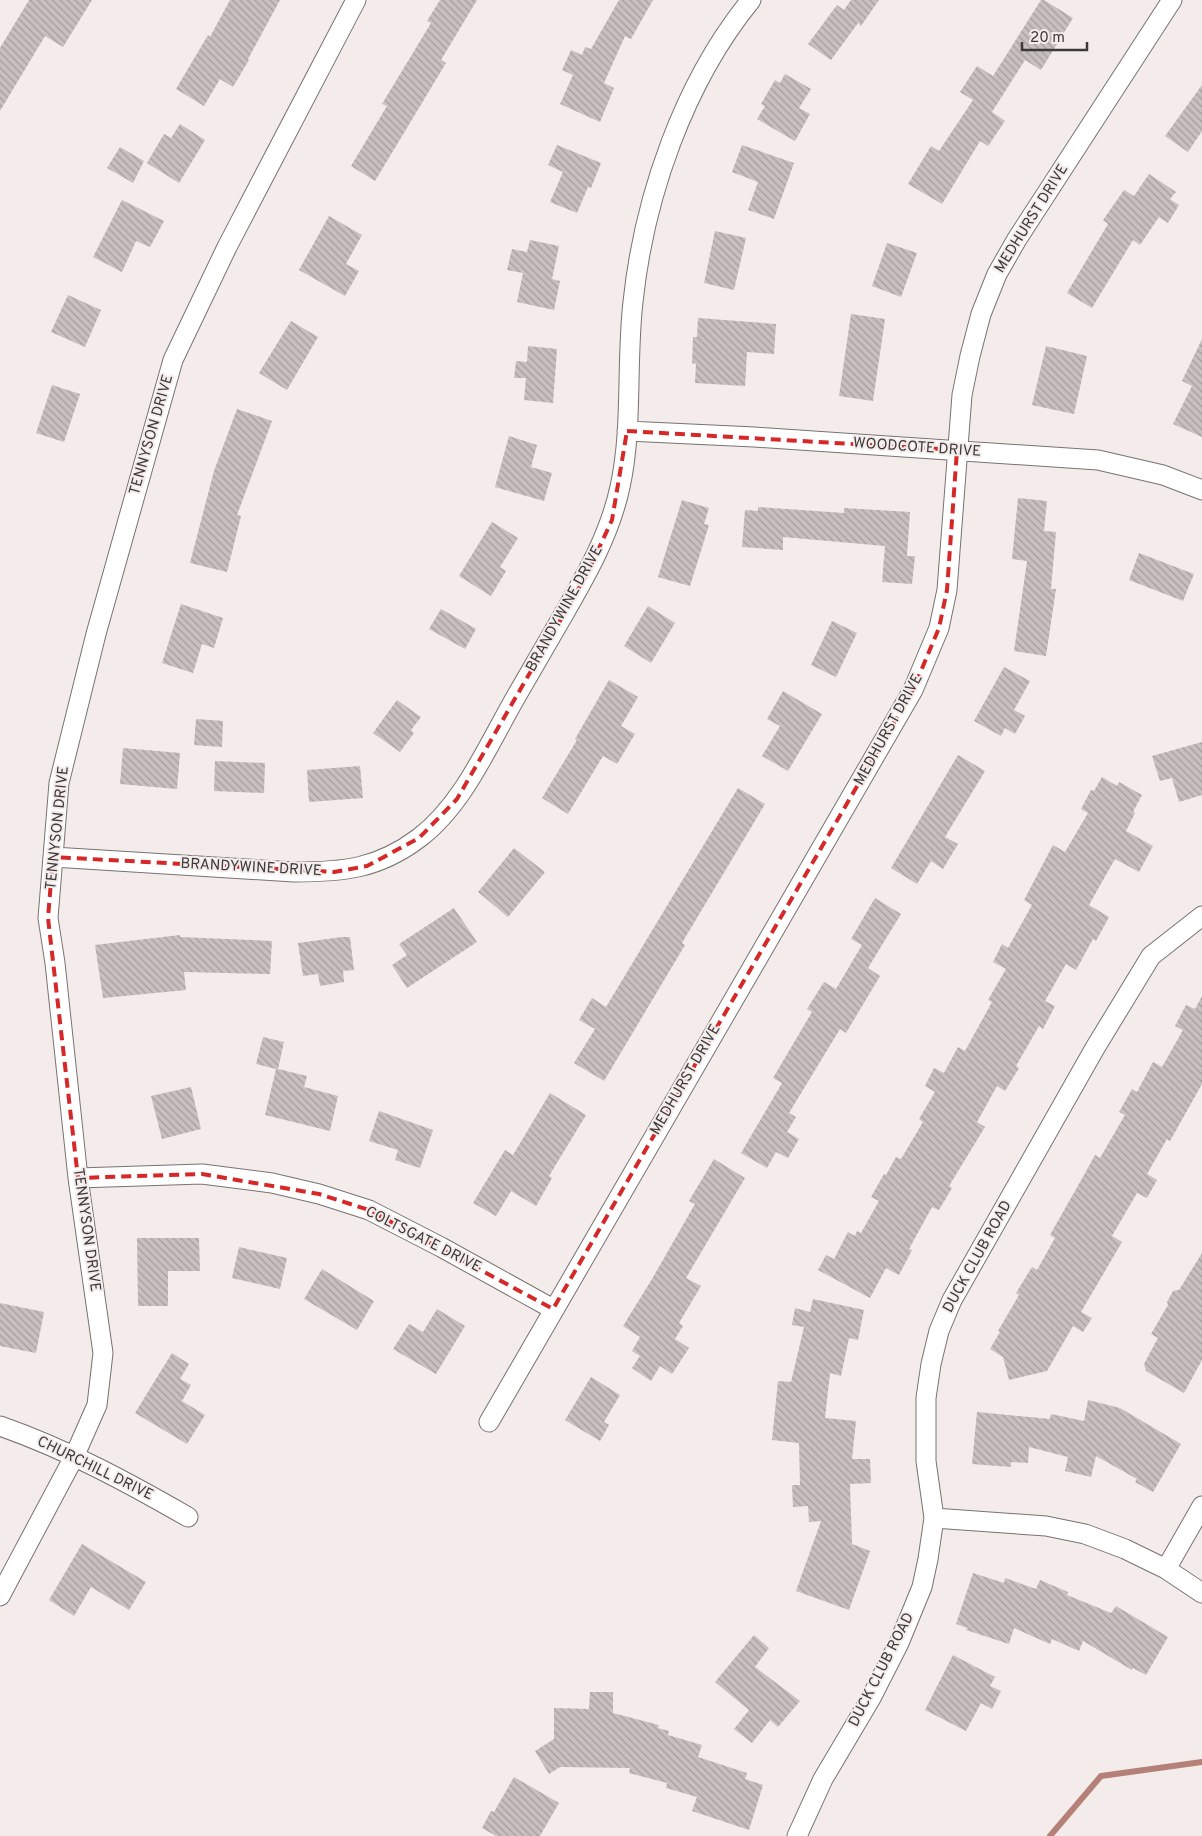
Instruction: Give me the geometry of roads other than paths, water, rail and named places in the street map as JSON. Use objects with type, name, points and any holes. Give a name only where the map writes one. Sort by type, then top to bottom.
[{"type":"street","name":"TENNYSON DRIVE","points":[[0,1596],[74,1457],[97,1405],[103,1353],[78,1178],[55,963],[48,918],[60,783],[96,634],[173,360],[226,247],[356,0]]},
{"type":"street","name":"BRANDYWINE DRIVE","points":[[52,857],[294,872],[334,872],[367,866],[396,853],[419,838],[438,822],[456,799],[586,574],[612,520],[621,484],[627,431],[633,302],[644,240],[658,181],[675,133],[705,70],[724,37],[751,0]]},
{"type":"street","name":"MEDHURST DRIVE","points":[[488,1422],[913,690],[939,628],[947,590],[962,395],[970,356],[982,314],[997,274],[1017,239],[1172,0]]},
{"type":"street","name":"WOODCOTE DRIVE","points":[[627,431],[1098,460],[1163,475],[1202,490]]},
{"type":"street","name":"DUCK CLUB ROAD","points":[[797,1836],[821,1783],[871,1698],[899,1642],[922,1586],[934,1518],[926,1461],[926,1398],[931,1364],[939,1332],[952,1300],[1095,1048],[1151,956],[1202,916]]},
{"type":"street","name":"COLTSGATE DRIVE","points":[[78,1178],[202,1174],[272,1183],[319,1194],[370,1210],[441,1247],[553,1310]]},
{"type":"street","name":"CHURCHILL DRIVE","points":[[0,1426],[74,1457],[132,1485],[188,1517]]},
{"type":"street","points":[[1166,1569],[1202,1506]]},
{"type":"street","points":[[934,1518],[1046,1526],[1085,1534],[1125,1549],[1166,1569],[1202,1593]]},
{"type":"waterway","points":[[1050,1836],[1101,1776],[1202,1762]]}]
